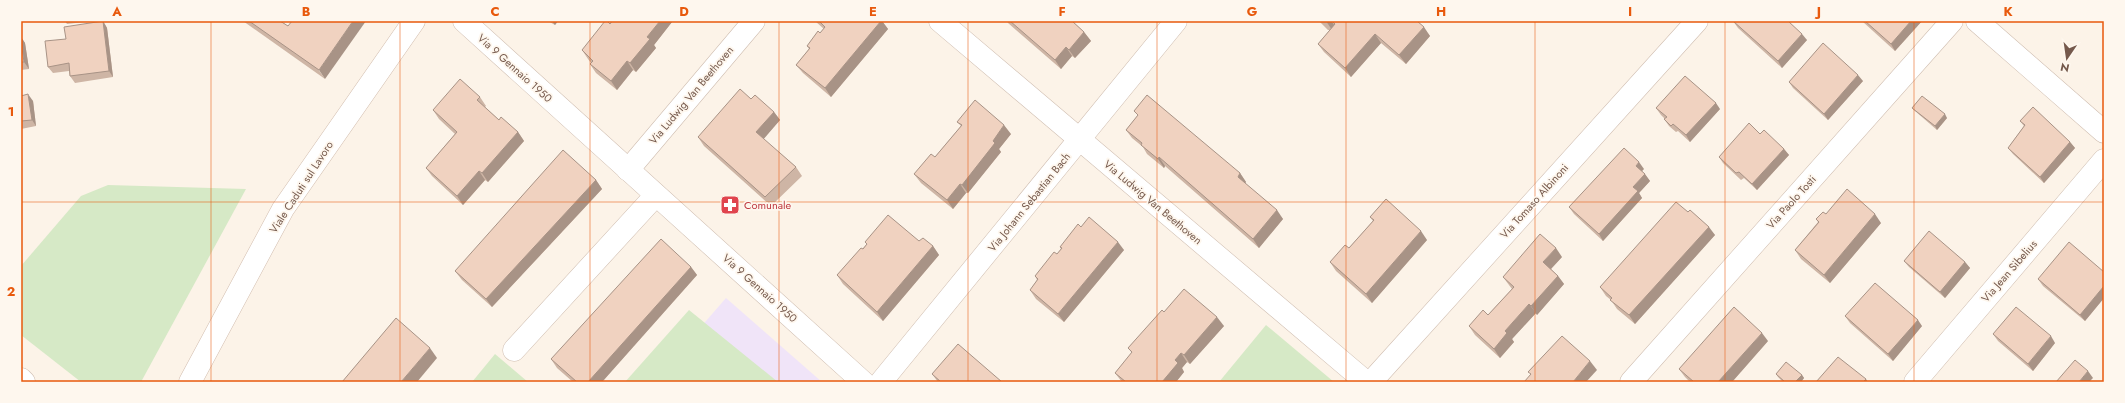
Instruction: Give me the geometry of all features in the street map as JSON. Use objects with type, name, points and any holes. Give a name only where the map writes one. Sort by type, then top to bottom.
[{"type":"street","name":"Viale Caduti sul Lavoro","points":[[190,382],[283,209],[414,21]]},
{"type":"street","name":"Via 9 Gennaio 1950","points":[[464,21],[863,382]]},
{"type":"street","name":"Via Ludwig Van Beethoven","points":[[628,170],[754,21]]},
{"type":"street","name":"Via Ludwig Van Beethoven","points":[[940,21],[1366,382]]},
{"type":"street","name":"Via Johann Sebastian Bach","points":[[881,382],[1176,21]]},
{"type":"street","name":"Via Tomaso Albinoni","points":[[1371,382],[1697,21]]},
{"type":"street","name":"Via Paolo Tosti","points":[[1631,382],[1952,21]]},
{"type":"street","points":[[1976,21],[2104,132]]},
{"type":"street","name":"Via Jean Sibelius","points":[[1914,382],[2104,160]]},
{"type":"street","points":[[514,350],[656,194]]},
{"type":"shaded area","points":[[726,298],[822,382],[653,382]]},
{"type":"green space","points":[[108,185],[246,189],[141,382],[81,382],[21,335],[21,266],[81,196]]},
{"type":"green space","points":[[689,310],[778,382],[625,382]]},
{"type":"green space","points":[[1266,325],[1334,382],[1219,382]]},
{"type":"green space","points":[[495,354],[528,382],[472,382]]},
{"type":"building","points":[[103,21],[109,71],[70,76],[69,63],[48,67],[45,41],[66,39],[64,27]]},
{"type":"building","points":[[249,21],[280,21],[288,26],[292,21],[353,21],[319,70]]},
{"type":"building","points":[[605,21],[610,24],[612,21],[660,21],[647,37],[650,39],[630,63],[627,61],[611,81],[590,64],[593,61],[582,50]]},
{"type":"building","points":[[819,21],[881,21],[825,88],[796,65],[810,48],[807,46],[818,31],[820,33],[825,27]]},
{"type":"building","points":[[1010,21],[1072,21],[1084,32],[1069,50],[1066,47],[1055,60]]},
{"type":"building","points":[[1332,21],[1417,21],[1424,27],[1399,55],[1375,34],[1345,68],[1318,44],[1335,24]]},
{"type":"building","points":[[1733,21],[1788,21],[1802,34],[1778,61]]},
{"type":"building","points":[[1865,21],[1911,21],[1891,44]]},
{"type":"building","points":[[21,41],[24,62],[21,62]]},
{"type":"building","points":[[1823,43],[1858,75],[1824,114],[1789,82]]},
{"type":"building","points":[[1685,76],[1716,103],[1686,135],[1673,124],[1671,126],[1664,119],[1667,117],[1656,108]]},
{"type":"building","points":[[460,79],[480,97],[477,100],[499,120],[501,117],[518,132],[482,173],[479,171],[457,196],[426,168],[457,132],[433,110]]},
{"type":"building","points":[[740,89],[751,99],[755,95],[774,112],[756,132],[796,167],[765,197],[698,137]]},
{"type":"building","points":[[28,94],[32,120],[21,121],[21,96]]},
{"type":"building","points":[[1147,95],[1240,173],[1238,177],[1277,210],[1253,239],[1159,157],[1158,159],[1141,145],[1142,143],[1126,130],[1138,115],[1134,111]]},
{"type":"building","points":[[1922,96],[1945,114],[1935,126],[1912,108]]},
{"type":"building","points":[[975,100],[1004,125],[993,141],[995,143],[962,185],[960,184],[947,200],[914,174],[931,154],[935,157],[962,125],[957,122]]},
{"type":"building","points":[[2033,107],[2070,142],[2040,177],[2008,148],[2025,125],[2020,121]]},
{"type":"building","points":[[1749,123],[1760,134],[1764,130],[1784,149],[1752,184],[1739,172],[1736,173],[1719,157]]},
{"type":"building","points":[[1624,148],[1639,162],[1636,166],[1645,174],[1633,187],[1638,191],[1599,234],[1569,207]]},
{"type":"building","points":[[563,150],[596,180],[486,299],[455,271]]},
{"type":"building","points":[[1847,189],[1875,214],[1824,275],[1795,250],[1819,222],[1816,219],[1823,212],[1826,214]]},
{"type":"building","points":[[1386,199],[1421,231],[1366,294],[1330,262],[1345,245],[1349,248],[1374,220],[1370,217]]},
{"type":"building","points":[[1676,202],[1688,212],[1690,210],[1709,227],[1629,315],[1610,300],[1612,298],[1600,287]]},
{"type":"building","points":[[888,215],[919,241],[923,238],[933,246],[877,312],[837,275],[861,248],[863,249],[867,244],[865,242]]},
{"type":"building","points":[[1089,217],[1118,242],[1058,314],[1030,290],[1038,279],[1035,276],[1054,252],[1057,254],[1062,248],[1060,247],[1078,224],[1081,227]]},
{"type":"building","points":[[1929,231],[1965,262],[1940,292],[1904,261]]},
{"type":"building","points":[[1540,234],[1556,248],[1543,262],[1558,276],[1531,306],[1529,304],[1505,331],[1507,333],[1494,349],[1469,326],[1483,310],[1488,315],[1514,287],[1503,277]]},
{"type":"building","points":[[661,239],[691,267],[588,382],[577,382],[551,359]]},
{"type":"building","points":[[2069,242],[2104,272],[2104,286],[2080,315],[2038,279]]},
{"type":"building","points":[[1875,283],[1918,320],[1888,354],[1845,316]]},
{"type":"building","points":[[1184,289],[1217,317],[1184,355],[1181,353],[1175,360],[1178,363],[1162,382],[1126,382],[1115,373],[1132,352],[1128,348],[1162,310],[1164,312]]},
{"type":"building","points":[[1734,307],[1762,333],[1718,382],[1694,382],[1679,369]]},
{"type":"building","points":[[2016,307],[2051,336],[2028,364],[1993,334]]},
{"type":"building","points":[[396,318],[430,348],[401,382],[342,382]]},
{"type":"building","points":[[1562,336],[1590,361],[1573,382],[1524,382],[1531,374],[1528,372]]},
{"type":"building","points":[[958,344],[1002,382],[941,382],[932,374]]},
{"type":"building","points":[[1838,357],[1866,379],[1863,382],[1816,382]]},
{"type":"building","points":[[2075,360],[2088,371],[2079,382],[2056,382]]},
{"type":"building","points":[[1786,362],[1802,375],[1795,382],[1785,382],[1776,374]]},
{"type":"place","name":"Comunale","points":[[730,205]]}]
